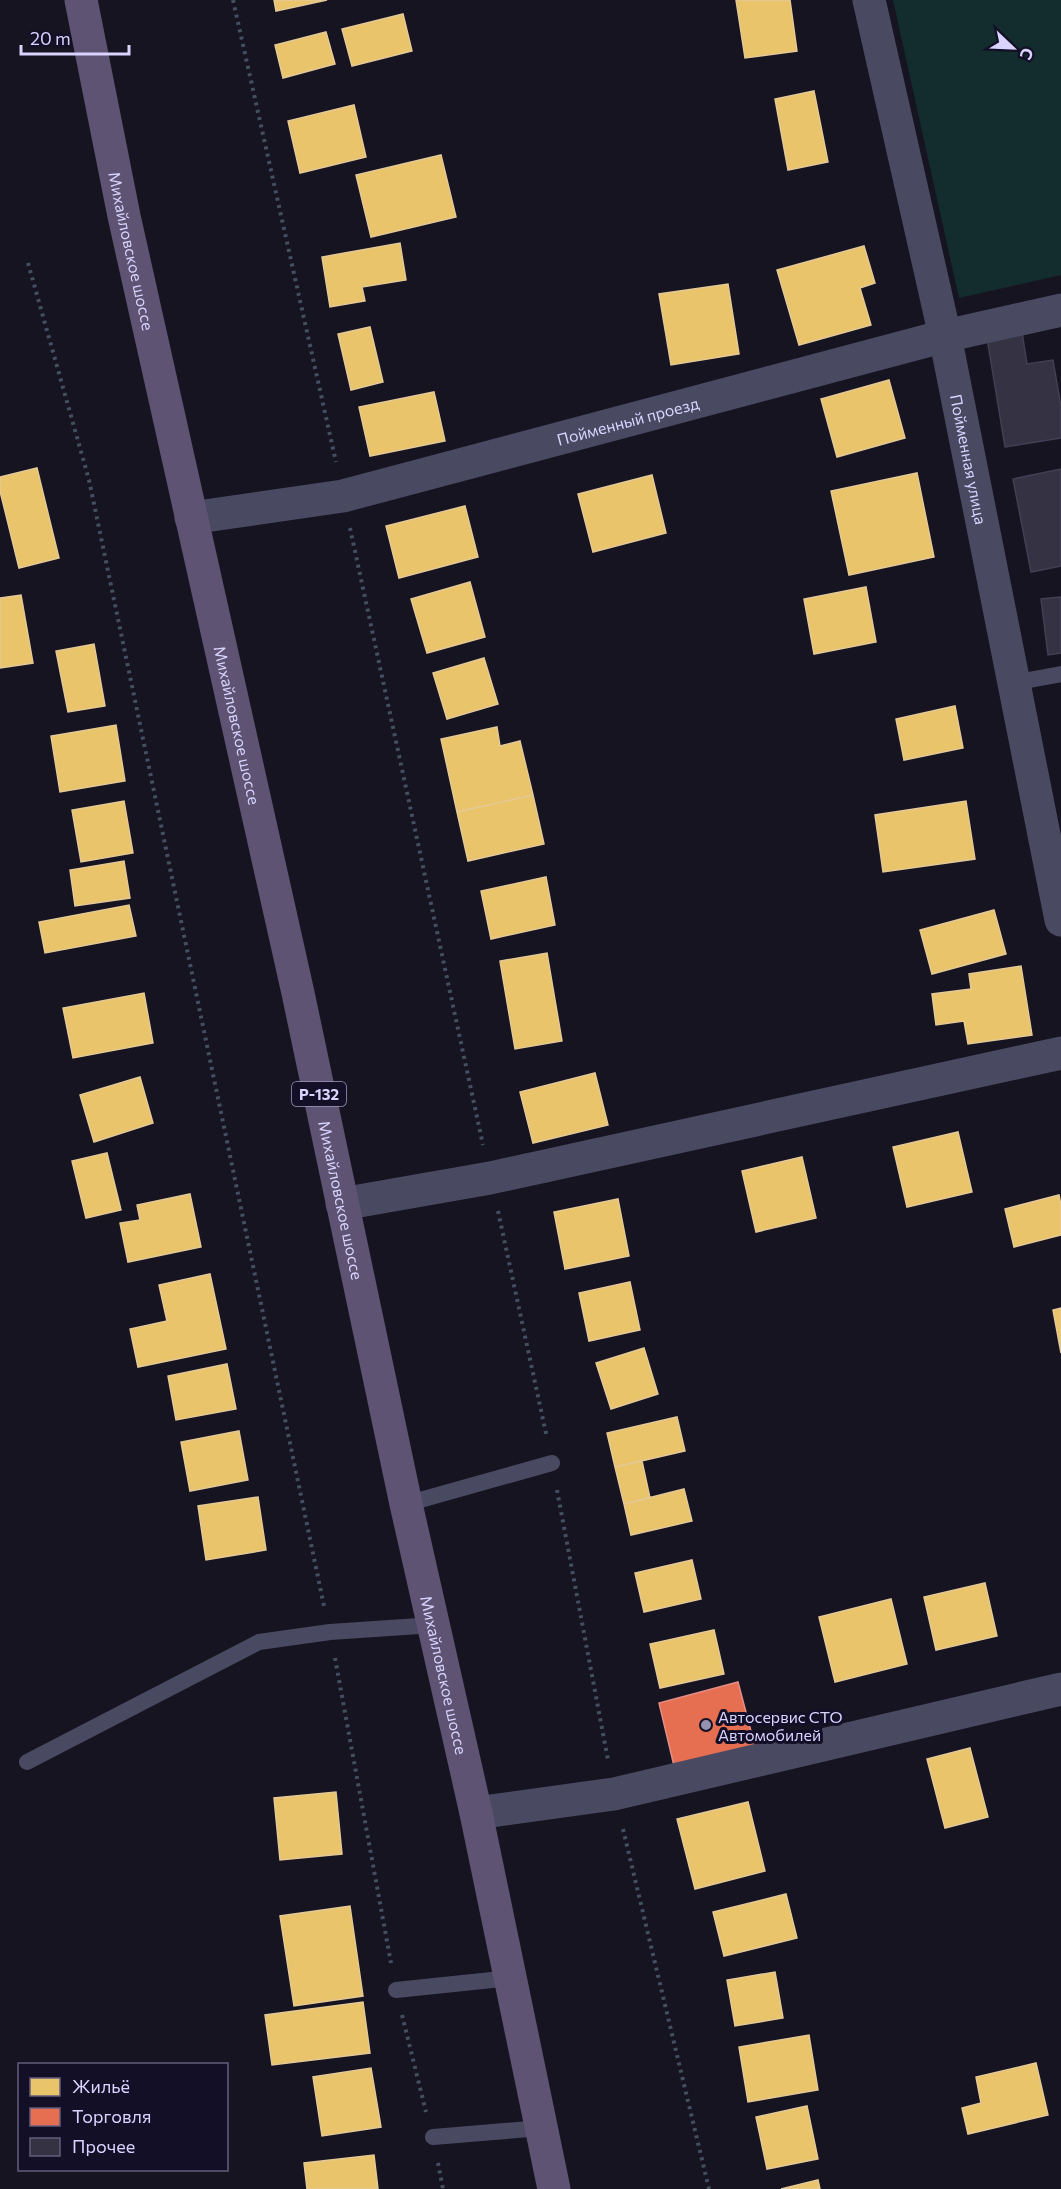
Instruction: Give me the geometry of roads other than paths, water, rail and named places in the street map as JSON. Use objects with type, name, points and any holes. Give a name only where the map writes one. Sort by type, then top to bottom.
[{"type":"main road","name":"Михайловское шоссе","points":[[81,0],[124,216],[298,993],[406,1504],[476,1813],[554,2189]]},
{"type":"street","name":"Пойменная улица","points":[[869,0],[945,336],[1061,920]]},
{"type":"street","name":"Пойменный проезд","points":[[192,518],[343,496],[945,336],[1061,310]]},
{"type":"street","points":[[342,1204],[490,1178],[1061,1053]]},
{"type":"street","points":[[476,1813],[614,1794],[1061,1689]]},
{"type":"lane","points":[[1013,683],[1061,674]]},
{"type":"lane","points":[[406,1504],[552,1463]]},
{"type":"lane","points":[[27,1762],[259,1642],[330,1632],[434,1625]]},
{"type":"lane","points":[[396,1990],[511,1978]]},
{"type":"lane","points":[[433,2137],[542,2128]]},
{"type":"place","name":"Автосервис СТО Автомобилей","points":[[706,1725]]}]
